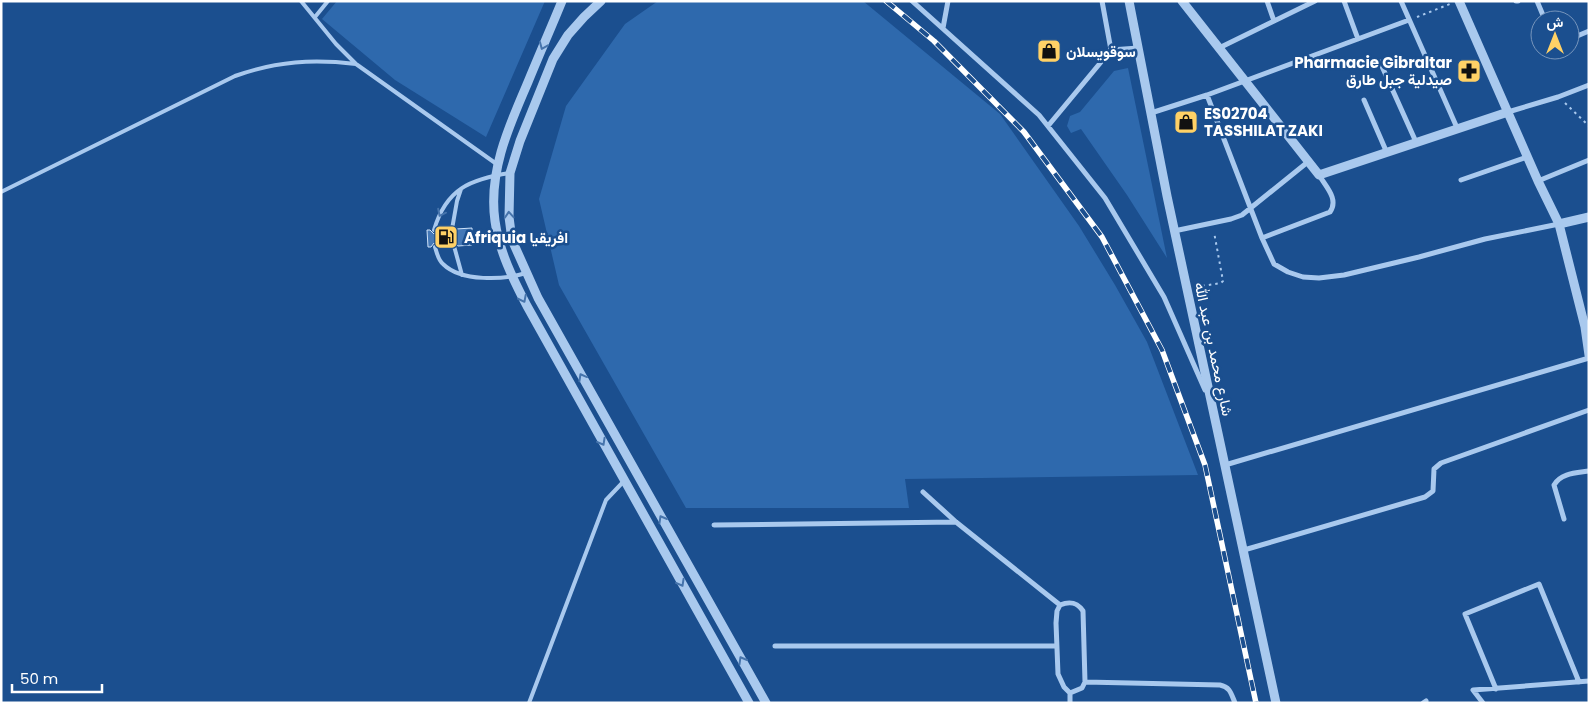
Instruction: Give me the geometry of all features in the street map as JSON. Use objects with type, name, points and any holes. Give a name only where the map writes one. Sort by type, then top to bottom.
[{"type":"street","points":[[562,1],[506,134],[498,164],[495,220],[500,245],[512,278],[624,482],[749,703]]},
{"type":"street","points":[[601,1],[568,35],[553,59],[520,141],[510,174],[508,218],[512,240],[526,273],[634,470],[766,703]]},
{"type":"street","points":[[912,1],[1039,114],[1105,198],[1164,296],[1212,404]]},
{"type":"street","points":[[943,28],[948,1]]},
{"type":"street","points":[[1102,1],[1111,50]]},
{"type":"street","name":"شارع محمد بن عبد الله","points":[[1129,1],[1174,231],[1276,703]]},
{"type":"street","points":[[1182,1],[1309,161],[1334,200],[1334,206],[1330,212],[1262,238]]},
{"type":"street","points":[[1267,1],[1274,21]]},
{"type":"street","points":[[1218,48],[1315,1]]},
{"type":"street","points":[[1344,1],[1358,38]]},
{"type":"street","points":[[1401,1],[1458,130]]},
{"type":"street","points":[[1225,465],[1589,357],[1585,327],[1559,224],[1527,157],[1458,1]]},
{"type":"street","points":[[1151,113],[1207,95],[1409,20]]},
{"type":"street","points":[[1048,126],[1111,50],[1138,48]]},
{"type":"street","points":[[1380,62],[1416,142]]},
{"type":"street","points":[[1319,176],[1416,142],[1558,97],[1589,84]]},
{"type":"street","points":[[1207,95],[1250,209],[1274,264],[1303,277],[1319,278],[1344,275],[1485,239],[1589,218]]},
{"type":"street","points":[[1364,100],[1388,153]]},
{"type":"street","points":[[1461,180],[1527,157]]},
{"type":"street","points":[[1538,181],[1589,160]]},
{"type":"street","points":[[1174,231],[1242,215],[1309,161]]},
{"type":"street","points":[[1244,550],[1425,497],[1433,491],[1434,469],[1441,463],[1589,410]]},
{"type":"street","points":[[1564,519],[1554,485],[1557,480],[1566,475],[1589,471]]},
{"type":"street","points":[[923,492],[956,522],[1060,605]]},
{"type":"street","points":[[714,525],[956,522]]},
{"type":"street","points":[[1496,688],[1465,614],[1539,584],[1578,682]]},
{"type":"street","points":[[1060,605],[1073,602],[1083,611],[1085,682],[1082,688],[1070,693]]},
{"type":"street","points":[[1060,605],[1057,611],[1056,646],[1058,674],[1064,687],[1070,693],[1070,703]]},
{"type":"street","points":[[776,646],[1056,646]]},
{"type":"street","points":[[1483,703],[1474,690],[1589,681]]},
{"type":"street","points":[[1085,682],[1220,685],[1226,686],[1230,690],[1234,703]]},
{"type":"lane","points":[[302,1],[336,44],[356,64],[498,164]]},
{"type":"lane","points":[[315,17],[328,1]]},
{"type":"lane","points":[[1,192],[235,76],[255,68],[323,60],[356,64]]},
{"type":"lane","points":[[434,230],[444,205],[462,187],[496,176],[510,174]]},
{"type":"lane","points":[[452,229],[457,201],[462,187]]},
{"type":"lane","points":[[454,246],[462,275]]},
{"type":"lane","points":[[435,247],[443,264],[462,275],[478,278],[512,278],[526,273]]},
{"type":"lane","points":[[529,703],[606,500],[624,482]]},
{"type":"path","points":[[1409,20],[1458,1]]},
{"type":"path","points":[[1558,97],[1589,126]]},
{"type":"path","points":[[1187,289],[1221,283],[1223,281],[1212,223]]},
{"type":"shaded area","points":[[337,1],[545,1],[486,137],[395,80],[322,19]]},
{"type":"shaded area","points":[[658,1],[863,1],[1000,114],[1079,226],[1147,342],[1198,475],[905,479],[909,508],[686,508],[559,285],[539,199],[566,106],[625,24]]},
{"type":"shaded area","points":[[1128,68],[1167,258],[1127,195],[1081,129],[1071,133],[1067,126],[1070,116],[1080,112],[1114,71]]},
{"type":"building","points":[[472,228],[472,245],[458,246],[453,242],[450,246],[439,247],[434,243],[431,247],[428,247],[427,230],[434,234],[438,230],[448,229],[452,233],[456,229]]},
{"type":"railway","points":[[886,1],[934,41],[1024,132],[1102,237],[1162,350],[1205,465],[1256,703]]},
{"type":"place","name":"سوقويسلان","points":[[1049,51]]},
{"type":"place","name":"Pharmacie Gibraltar صيدلية جبل طارق","points":[[1469,71]]},
{"type":"place","name":"ES02704 TASSHILAT ZAKI","points":[[1186,122]]},
{"type":"place","name":"Afriquia افريقيا","points":[[446,237]]}]
